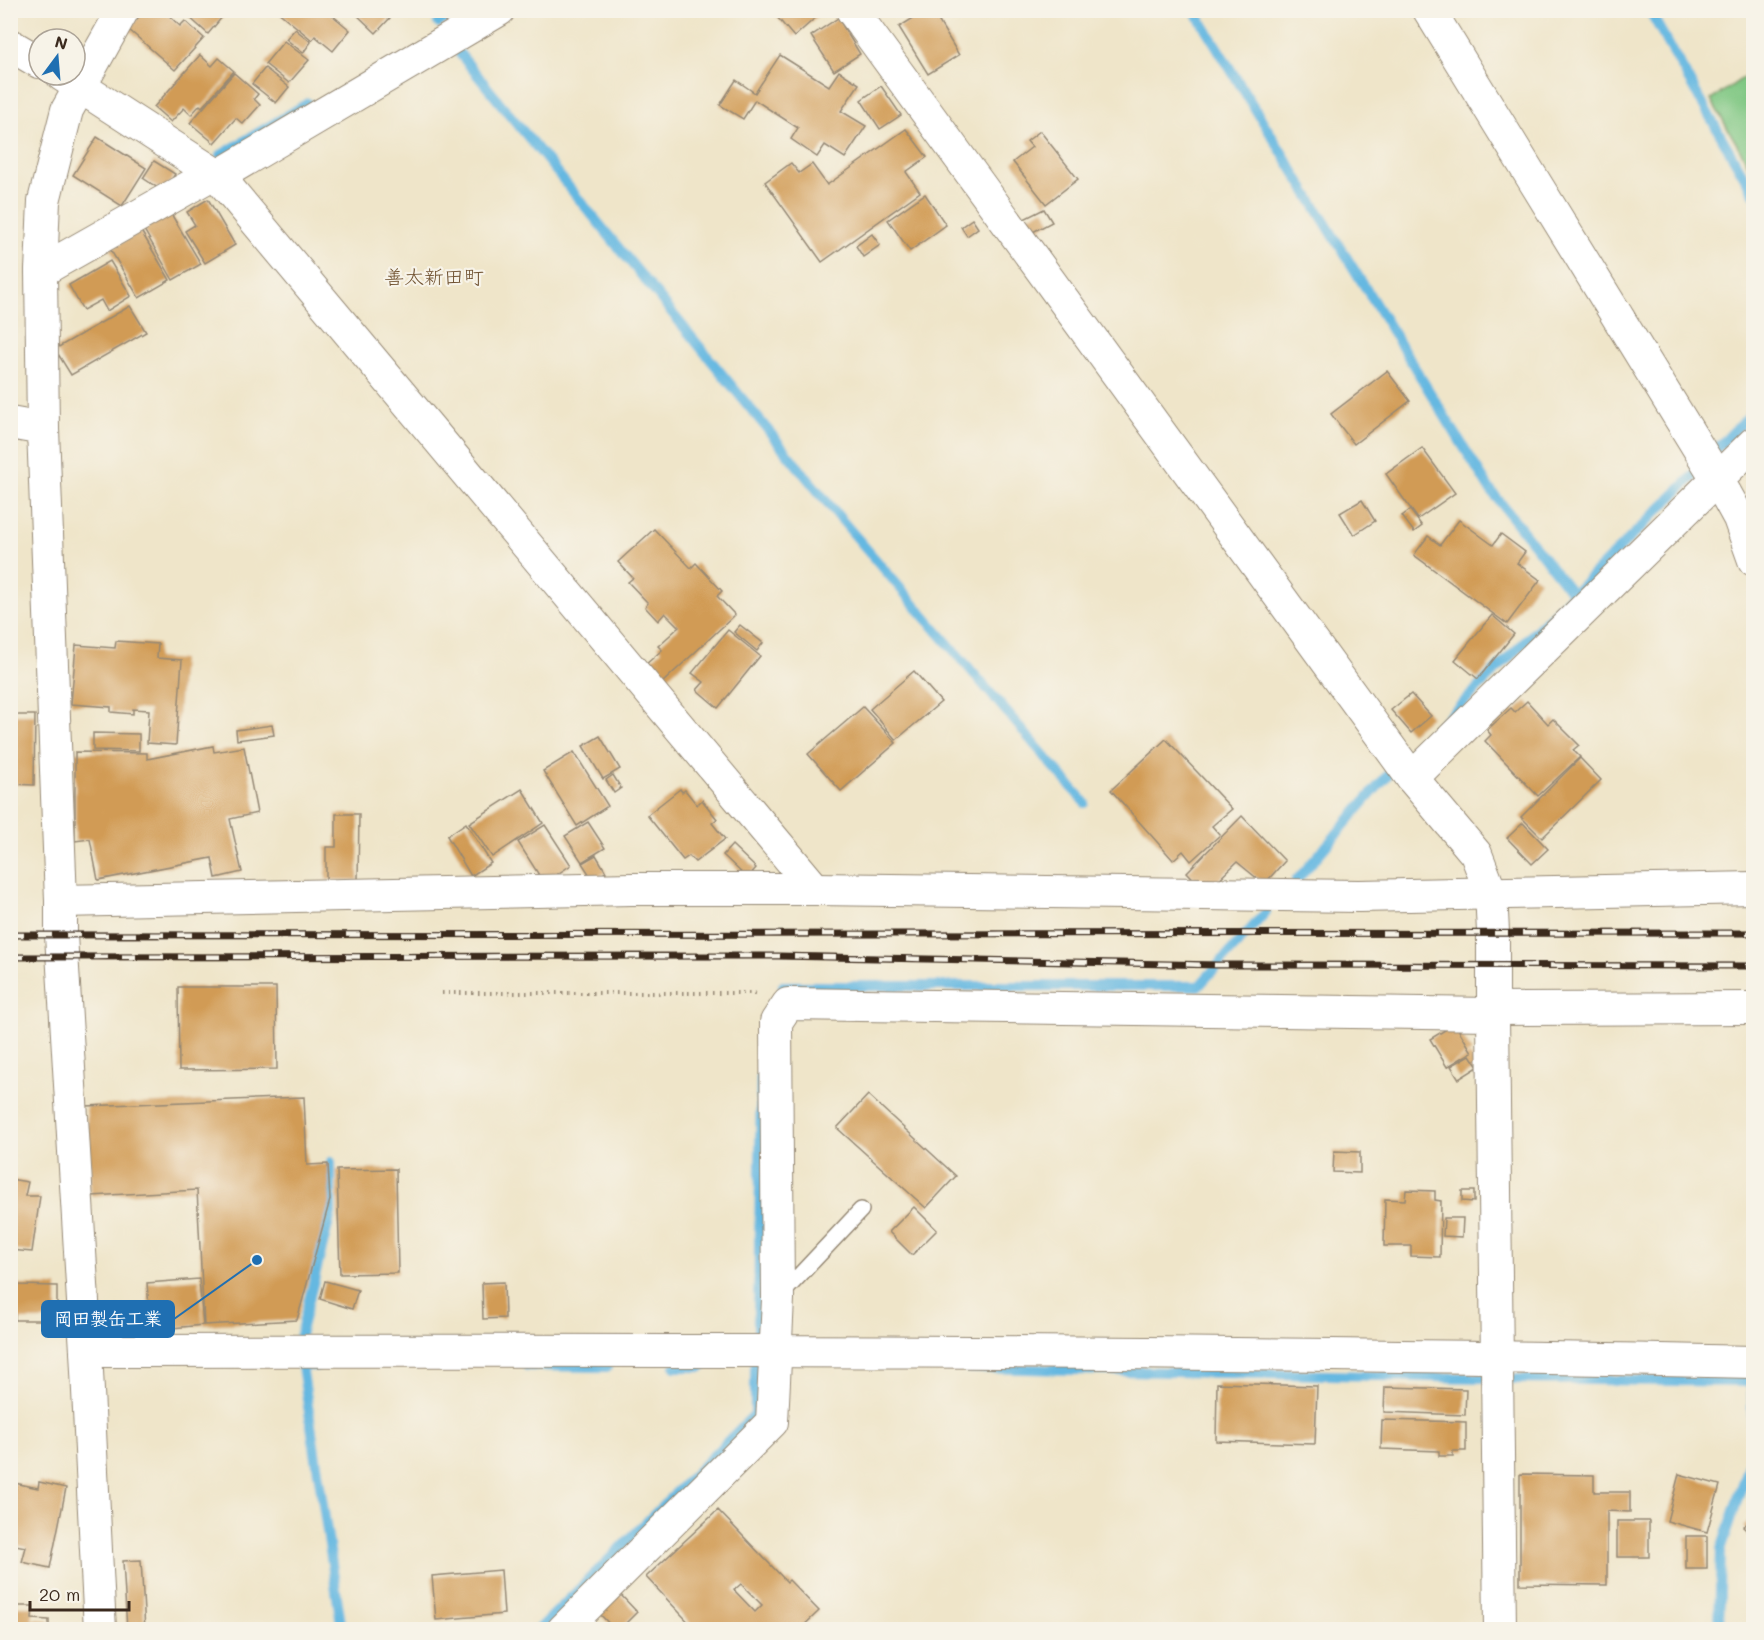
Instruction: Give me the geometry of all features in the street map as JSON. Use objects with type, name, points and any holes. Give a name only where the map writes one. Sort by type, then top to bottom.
[{"type":"street","points":[[87,58],[123,10]]},
{"type":"street","points":[[41,271],[216,174],[499,10]]},
{"type":"street","points":[[852,10],[1412,778],[1476,854],[1491,893],[1493,932],[1500,1629]]},
{"type":"street","points":[[1429,10],[1718,480],[1739,518],[1754,560]]},
{"type":"street","points":[[10,45],[27,55]]},
{"type":"street","points":[[69,87],[67,110],[44,201],[41,271],[43,429],[62,957],[100,1629]]},
{"type":"street","points":[[79,87],[216,174],[815,890]]},
{"type":"street","points":[[10,423],[43,429]]},
{"type":"street","points":[[1412,778],[1754,443]]},
{"type":"street","points":[[61,901],[632,889],[1359,896],[1754,888]]},
{"type":"street","points":[[563,1629],[772,1422],[778,1299],[776,1022],[788,1004],[1493,1011],[1754,1008]]},
{"type":"street","points":[[86,1351],[775,1350],[1497,1356],[1754,1362]]},
{"type":"lane","points":[[778,1299],[861,1210]]},
{"type":"path","points":[[442,993],[754,993],[783,1011]]},
{"type":"green space","points":[[1753,71],[1754,165],[1750,167],[1711,100]]},
{"type":"building","points":[[145,10],[163,10],[180,26],[185,21],[204,38],[175,70],[128,29]]},
{"type":"building","points":[[191,10],[228,10],[208,34],[187,15]]},
{"type":"building","points":[[276,10],[326,10],[350,30],[333,51],[315,36],[312,40]]},
{"type":"building","points":[[352,10],[382,10],[390,18],[376,33]]},
{"type":"building","points":[[771,10],[824,10],[794,37]]},
{"type":"building","points":[[926,10],[932,10],[959,55],[928,74],[899,27]]},
{"type":"building","points":[[838,18],[860,54],[834,71],[811,36]]},
{"type":"building","points":[[295,29],[311,42],[303,53],[286,39]]},
{"type":"building","points":[[284,41],[309,60],[289,83],[265,64]]},
{"type":"building","points":[[200,55],[212,66],[219,58],[234,71],[202,107],[200,105],[191,115],[184,108],[171,122],[154,107]]},
{"type":"building","points":[[780,55],[829,86],[839,71],[859,84],[841,111],[866,126],[845,158],[825,145],[817,157],[791,139],[798,128],[755,100],[743,119],[720,105],[736,80],[755,93]]},
{"type":"building","points":[[265,68],[289,87],[276,103],[252,84]]},
{"type":"building","points":[[234,73],[258,94],[254,99],[260,105],[243,124],[236,118],[214,143],[190,123]]},
{"type":"building","points":[[881,86],[901,115],[880,129],[861,100]]},
{"type":"building","points":[[906,129],[927,157],[906,172],[920,192],[822,262],[765,182],[791,163],[799,173],[812,164],[827,185]]},
{"type":"building","points":[[1040,131],[1078,179],[1046,204],[1013,162],[1032,147],[1027,141]]},
{"type":"building","points":[[97,137],[146,168],[122,206],[73,175]]},
{"type":"building","points":[[154,161],[175,174],[164,192],[143,178]]},
{"type":"building","points":[[925,194],[946,225],[910,251],[888,220]]},
{"type":"building","points":[[208,199],[235,245],[205,263],[185,231],[195,225],[187,212]]},
{"type":"building","points":[[1044,209],[1052,222],[1029,234],[1022,220]]},
{"type":"building","points":[[170,212],[201,264],[173,280],[143,228]]},
{"type":"building","points":[[972,219],[978,228],[967,236],[961,227]]},
{"type":"building","points":[[141,231],[170,280],[139,298],[110,249]]},
{"type":"building","points":[[872,234],[880,245],[863,257],[856,246]]},
{"type":"building","points":[[110,261],[131,296],[107,311],[101,300],[83,310],[69,285]]},
{"type":"building","points":[[130,306],[146,332],[71,375],[55,349]]},
{"type":"building","points":[[1387,371],[1410,401],[1354,444],[1331,414]]},
{"type":"building","points":[[1422,448],[1455,493],[1418,519],[1386,474]]},
{"type":"building","points":[[10,489],[17,490],[12,523],[10,523]]},
{"type":"building","points":[[1362,500],[1375,521],[1354,535],[1340,513]]},
{"type":"building","points":[[1410,510],[1422,526],[1414,532],[1402,516]]},
{"type":"building","points":[[1459,520],[1493,545],[1501,534],[1525,552],[1517,563],[1540,580],[1507,624],[1414,555],[1428,536],[1440,545]]},
{"type":"building","points":[[654,529],[691,568],[696,563],[722,591],[717,596],[735,615],[662,683],[645,665],[662,650],[658,646],[679,627],[665,613],[658,621],[645,607],[648,603],[628,582],[633,578],[618,562]]},
{"type":"building","points":[[1492,615],[1514,634],[1478,679],[1455,660]]},
{"type":"building","points":[[740,625],[763,643],[757,651],[734,632]]},
{"type":"building","points":[[728,630],[760,656],[718,708],[697,690],[704,682],[692,673]]},
{"type":"building","points":[[116,641],[158,644],[157,658],[182,660],[176,745],[147,743],[149,710],[133,709],[133,714],[111,712],[111,707],[71,704],[76,645],[115,648]]},
{"type":"building","points":[[914,671],[941,702],[896,740],[870,709]]},
{"type":"building","points":[[1411,694],[1431,716],[1411,733],[1391,710]]},
{"type":"building","points":[[1527,701],[1548,724],[1553,719],[1579,745],[1573,750],[1580,757],[1538,796],[1485,741],[1491,735],[1487,730],[1511,708],[1515,712]]},
{"type":"building","points":[[863,707],[896,743],[841,791],[808,754]]},
{"type":"building","points":[[10,715],[35,715],[34,785],[10,784]]},
{"type":"building","points":[[272,725],[274,735],[237,740],[236,730]]},
{"type":"building","points":[[93,733],[139,734],[139,751],[93,750]]},
{"type":"building","points":[[600,736],[620,769],[603,779],[583,746]]},
{"type":"building","points":[[1166,739],[1232,809],[1212,826],[1220,835],[1191,861],[1183,851],[1173,860],[1111,790]]},
{"type":"building","points":[[213,746],[214,752],[244,747],[257,813],[230,819],[242,872],[216,878],[212,858],[98,880],[90,839],[75,841],[75,752],[147,753],[147,759]]},
{"type":"building","points":[[574,752],[608,806],[577,826],[543,771]]},
{"type":"building","points":[[1580,758],[1601,780],[1542,838],[1521,817]]},
{"type":"building","points":[[613,775],[621,788],[614,793],[606,780]]},
{"type":"building","points":[[522,789],[543,823],[492,857],[469,823]]},
{"type":"building","points":[[680,789],[682,792],[685,790],[697,805],[702,800],[717,819],[712,823],[725,839],[695,862],[689,856],[683,860],[647,815]]},
{"type":"building","points":[[336,814],[359,814],[358,880],[326,880],[326,847],[336,847]]},
{"type":"building","points":[[1242,816],[1285,861],[1264,884],[1237,862],[1206,892],[1187,872]]},
{"type":"building","points":[[588,822],[605,848],[582,862],[565,836]]},
{"type":"building","points":[[466,823],[491,863],[471,876],[447,836]]},
{"type":"building","points":[[1523,823],[1548,849],[1532,864],[1507,838]]},
{"type":"building","points":[[545,825],[571,865],[544,883],[518,842]]},
{"type":"building","points":[[732,845],[756,868],[747,878],[723,855]]},
{"type":"building","points":[[596,855],[606,872],[593,880],[582,863]]},
{"type":"building","points":[[178,987],[276,987],[277,1069],[179,1070]]},
{"type":"building","points":[[1455,1024],[1472,1052],[1447,1067],[1430,1039]]},
{"type":"building","points":[[1470,1055],[1478,1067],[1459,1079],[1451,1066]]},
{"type":"building","points":[[868,1095],[956,1176],[926,1208],[837,1128]]},
{"type":"building","points":[[304,1097],[307,1165],[328,1164],[330,1200],[297,1320],[204,1325],[197,1190],[91,1196],[86,1106]]},
{"type":"building","points":[[1334,1151],[1360,1152],[1360,1173],[1333,1172]]},
{"type":"building","points":[[396,1169],[398,1273],[340,1274],[337,1170]]},
{"type":"building","points":[[10,1179],[28,1182],[25,1196],[40,1196],[32,1252],[10,1250]]},
{"type":"building","points":[[1406,1190],[1435,1191],[1435,1200],[1441,1201],[1440,1257],[1411,1256],[1411,1246],[1384,1246],[1385,1199],[1405,1200]]},
{"type":"building","points":[[1462,1191],[1474,1191],[1474,1202],[1462,1201]]},
{"type":"building","points":[[914,1207],[937,1230],[912,1255],[889,1232]]},
{"type":"building","points":[[1444,1218],[1463,1218],[1462,1237],[1443,1236]]},
{"type":"building","points":[[199,1279],[203,1325],[151,1330],[147,1283]]},
{"type":"building","points":[[325,1281],[358,1290],[352,1309],[320,1299]]},
{"type":"building","points":[[10,1282],[18,1283],[18,1285],[57,1286],[57,1320],[15,1320],[15,1314],[10,1314]]},
{"type":"building","points":[[504,1282],[505,1318],[483,1319],[482,1283]]},
{"type":"building","points":[[1217,1383],[1317,1386],[1315,1444],[1216,1441]]},
{"type":"building","points":[[1385,1387],[1466,1389],[1465,1415],[1384,1412]]},
{"type":"building","points":[[1382,1420],[1466,1422],[1466,1451],[1453,1451],[1453,1456],[1439,1456],[1439,1451],[1381,1449]]},
{"type":"building","points":[[1520,1474],[1594,1475],[1594,1492],[1630,1492],[1630,1512],[1607,1511],[1607,1585],[1520,1584]]},
{"type":"building","points":[[1679,1474],[1720,1485],[1707,1532],[1667,1521]]},
{"type":"building","points":[[10,1482],[38,1488],[39,1482],[66,1488],[50,1568],[22,1562],[26,1547],[10,1544]]},
{"type":"building","points":[[718,1510],[787,1582],[789,1580],[819,1611],[799,1630],[714,1630],[709,1624],[704,1630],[696,1630],[646,1577]],"holes":[[[741,1584],[762,1605],[755,1612],[734,1590]]]},
{"type":"building","points":[[1754,1517],[1754,1537],[1743,1527]]},
{"type":"building","points":[[1617,1521],[1649,1521],[1649,1557],[1617,1557]]},
{"type":"building","points":[[1686,1536],[1707,1536],[1707,1569],[1686,1569]]},
{"type":"building","points":[[141,1560],[145,1630],[127,1630],[123,1561]]},
{"type":"building","points":[[501,1570],[504,1614],[436,1620],[432,1576]]},
{"type":"building","points":[[619,1593],[637,1612],[619,1630],[615,1630],[599,1613]]},
{"type":"building","points":[[10,1606],[33,1606],[32,1619],[49,1620],[49,1630],[10,1630]]},
{"type":"waterway","points":[[438,23],[459,10]]},
{"type":"waterway","points":[[1194,10],[1489,488],[1573,594]]},
{"type":"waterway","points":[[1649,10],[1754,194]]},
{"type":"waterway","points":[[460,54],[840,518],[1085,803]]},
{"type":"waterway","points":[[221,155],[308,103]]},
{"type":"waterway","points":[[1715,450],[1754,411]]},
{"type":"waterway","points":[[1412,753],[1697,472]]},
{"type":"waterway","points":[[1296,881],[1391,771]]},
{"type":"waterway","points":[[783,986],[1199,986],[1266,912]]},
{"type":"waterway","points":[[758,1337],[761,1076]]},
{"type":"waterway","points":[[300,1335],[331,1213],[331,1162]]},
{"type":"waterway","points":[[538,1630],[755,1414],[755,1361]]},
{"type":"waterway","points":[[316,1366],[302,1366],[342,1630]]},
{"type":"waterway","points":[[527,1366],[607,1367]]},
{"type":"waterway","points":[[675,1367],[702,1367]]},
{"type":"waterway","points":[[969,1368],[1482,1378]]},
{"type":"waterway","points":[[1514,1379],[1754,1382]]},
{"type":"waterway","points":[[1719,1630],[1721,1550],[1752,1456],[1752,1382]]},
{"type":"railway","points":[[10,935],[1754,933]]},
{"type":"railway","points":[[10,957],[778,956],[1218,965],[1754,966]]},
{"type":"place","name":"岡田製缶工業","points":[[257,1260]]},
{"type":"district","name":"善太新田町","points":[[434,277]]}]
